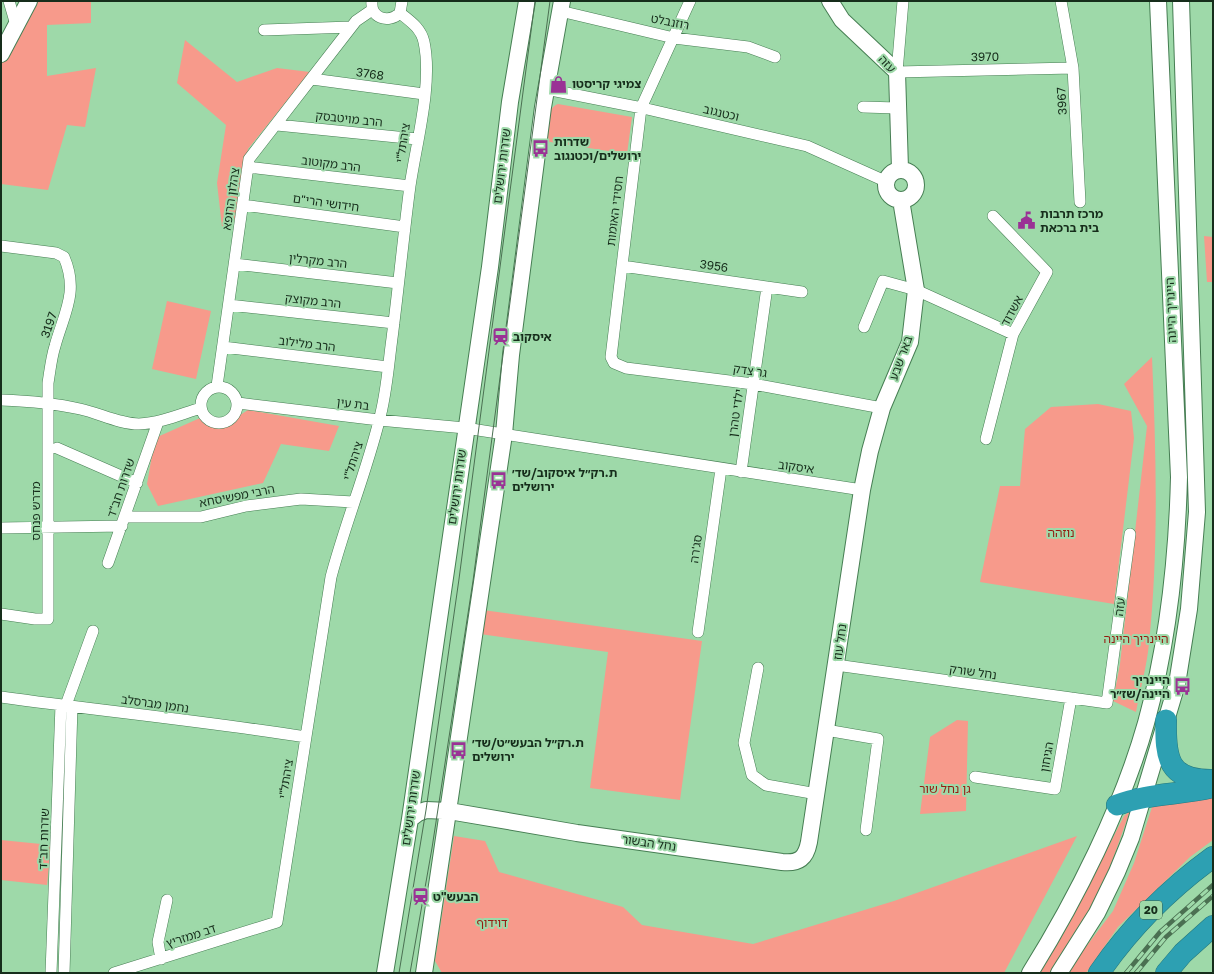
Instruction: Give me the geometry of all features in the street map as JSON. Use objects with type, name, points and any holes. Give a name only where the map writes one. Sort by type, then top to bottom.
[{"type":"highway","points":[[1166,720],[1165,742],[1172,765],[1178,772],[1192,780],[1213,780]]},
{"type":"highway","points":[[1117,805],[1144,797],[1189,792],[1213,787]]},
{"type":"highway","name":"20","points":[[1099,973],[1123,940],[1147,914],[1169,892],[1213,857]]},
{"type":"highway","points":[[1166,973],[1183,953],[1213,926]]},
{"type":"street","points":[[9,1],[16,25]]},
{"type":"street","points":[[1,54],[29,1]]},
{"type":"street","points":[[372,6],[378,17],[383,19],[392,18],[400,13],[402,1]]},
{"type":"street","name":"שדרות ירושלים","points":[[385,973],[410,819],[465,428],[490,267],[510,102],[527,1]]},
{"type":"street","name":"חסידי האומות","points":[[614,363],[611,351],[641,108],[690,1]]},
{"type":"street","name":"עזה","points":[[830,1],[842,20],[897,72],[900,169]]},
{"type":"street","points":[[897,72],[903,1]]},
{"type":"street","name":"3967","points":[[1061,1],[1073,68],[1080,202]]},
{"type":"street","name":"היינריך היינה","points":[[1030,973],[1059,924],[1117,805],[1146,725],[1156,683],[1166,629],[1177,534],[1179,477],[1158,1]]},
{"type":"street","name":"היינריך היינה","points":[[1059,973],[1106,896],[1131,838],[1177,684],[1185,639],[1193,577],[1197,512],[1181,1]]},
{"type":"street","name":"צהלון הרופא","points":[[217,386],[249,159],[277,125],[351,27],[372,6]]},
{"type":"street","points":[[425,972],[504,434],[512,347],[546,89],[561,6]]},
{"type":"street","name":"רוזנבלט","points":[[561,6],[674,38],[748,47],[775,57]]},
{"type":"street","name":"ציהתל\"י","points":[[277,922],[331,577],[379,420],[394,323],[410,186],[424,94],[424,42],[416,26],[400,13]]},
{"type":"street","points":[[264,30],[351,27]]},
{"type":"street","name":"3970","points":[[897,72],[1073,68]]},
{"type":"street","name":"3768","points":[[312,79],[424,94]]},
{"type":"street","name":"וכטנגוב","points":[[546,89],[641,108],[807,146],[885,181]]},
{"type":"street","points":[[864,107],[897,108]]},
{"type":"street","name":"הרב מויטבסק","points":[[277,125],[417,139]]},
{"type":"street","name":"הרב מקוטוב","points":[[248,167],[410,186]]},
{"type":"street","points":[[900,169],[909,172],[915,179],[916,184],[913,193],[906,199],[897,200],[889,195],[886,190],[885,181],[891,172],[900,169]]},
{"type":"street","name":"באר שבע","points":[[862,490],[870,451],[882,408],[910,342],[916,290],[901,200]]},
{"type":"street","name":"חידושי הרי\"ם","points":[[243,205],[405,227]]},
{"type":"street","name":"אשדוד","points":[[986,439],[1013,334],[1047,272],[993,216]]},
{"type":"street","name":"3197","points":[[1,246],[56,253],[64,257],[68,268],[70,284],[69,305],[50,365],[48,403]]},
{"type":"street","name":"הרב מקרלין","points":[[235,264],[398,283]]},
{"type":"street","name":"3956","points":[[622,266],[802,292]]},
{"type":"street","points":[[864,327],[883,281],[916,290],[1013,334]]},
{"type":"street","name":"ילדי טהרן","points":[[741,472],[767,287]]},
{"type":"street","name":"הרב מקוצק","points":[[229,305],[394,323]]},
{"type":"street","name":"הרב מלילוב","points":[[223,346],[388,367]]},
{"type":"street","name":"גר צדק","points":[[614,363],[626,368],[753,384],[882,408]]},
{"type":"street","points":[[217,386],[228,389],[236,397],[238,403],[235,415],[225,422],[213,422],[207,418],[201,408],[201,402],[207,391],[217,386]]},
{"type":"street","points":[[1,400],[48,403],[81,409],[119,421],[138,424],[158,422],[201,408]]},
{"type":"street","name":"מדרש פנחס","points":[[1,614],[36,619],[48,619],[48,403]]},
{"type":"street","name":"בת עין","points":[[238,403],[379,420],[465,428]]},
{"type":"street","name":"שדרות חב\"ד","points":[[108,563],[158,422]]},
{"type":"street","name":"איסקוב","points":[[465,428],[862,490]]},
{"type":"street","points":[[57,448],[137,483]]},
{"type":"street","name":"סג'רה","points":[[698,632],[721,469]]},
{"type":"street","name":"נחל עוז","points":[[801,860],[808,851],[862,490]]},
{"type":"street","name":"הרבי מפשיסחא","points":[[1,528],[49,529],[201,517],[246,506],[301,499],[353,502]]},
{"type":"street","name":"עזה","points":[[1107,703],[1130,534]]},
{"type":"street","name":"שדרות חב\"ד","points":[[51,973],[66,706],[93,631]]},
{"type":"street","name":"נחל שורק","points":[[836,665],[1107,703]]},
{"type":"street","points":[[758,668],[744,743],[752,774],[766,785],[817,794]]},
{"type":"street","name":"נחמן מברסלב","points":[[1,697],[195,723],[248,728],[306,737]]},
{"type":"street","name":"הגיחון","points":[[975,777],[1055,789],[1071,698]]},
{"type":"street","name":"שדרות חב\"ד","points":[[64,973],[66,706]]},
{"type":"street","points":[[826,730],[878,739],[866,830]]},
{"type":"street","name":"נחל הבשור","points":[[410,819],[418,813],[426,810],[449,811],[496,820],[782,862],[791,863],[801,860]]},
{"type":"street","name":"נחל הבשור","points":[[444,844],[450,831],[458,825],[496,820]]},
{"type":"street","points":[[160,959],[158,942],[167,900]]},
{"type":"street","name":"דב ממזריץ","points":[[114,973],[277,922]]},
{"type":"green space","points":[[32,1],[91,1],[91,23],[47,25],[47,76],[96,68],[85,127],[67,125],[48,190],[1,184],[1,62]]},
{"type":"green space","points":[[185,40],[237,82],[277,68],[310,72],[248,149],[234,223],[222,227],[217,183],[226,125],[177,83]]},
{"type":"green space","points":[[558,104],[632,117],[627,154],[544,141],[548,114],[554,106]]},
{"type":"green space","points":[[1204,236],[1213,237],[1213,282],[1207,282]]},
{"type":"green space","points":[[167,301],[211,311],[196,379],[152,369]]},
{"type":"green space","name":"היינריך היינה","points":[[1152,357],[1156,500],[1154,572],[1148,652],[1136,712],[1113,701],[1120,664],[1147,426],[1124,384]]},
{"type":"green space","name":"נוזהה","points":[[1098,404],[1131,411],[1134,438],[1114,604],[980,582],[1000,486],[1020,486],[1025,429],[1051,407]]},
{"type":"green space","points":[[248,410],[339,426],[329,451],[281,444],[263,483],[158,506],[147,484],[155,438],[200,418],[220,428]]},
{"type":"green space","points":[[483,610],[702,641],[680,800],[590,788],[608,652],[480,634]]},
{"type":"green space","name":"גן נחל שור","points":[[957,720],[968,721],[966,811],[920,814],[930,737]]},
{"type":"green space","points":[[1213,797],[1213,840],[1190,857],[1118,927],[1086,973],[1066,973],[1113,911],[1134,863],[1153,804]]},
{"type":"green space","points":[[1130,811],[1105,881],[1089,914],[1054,973],[1040,973],[1069,924],[1124,816]]},
{"type":"green space","name":"דוידוף","points":[[454,836],[485,841],[499,872],[623,907],[642,925],[753,944],[894,901],[1077,836],[1004,973],[442,973],[435,961]]},
{"type":"green space","points":[[1,840],[51,845],[47,885],[1,880]]},
{"type":"tram line","points":[[399,973],[426,810],[459,579],[535,1]]},
{"type":"tram line","points":[[410,973],[432,848],[473,581],[550,1]]},
{"type":"railway","points":[[1126,973],[1160,932],[1213,885]]},
{"type":"railway","points":[[1136,973],[1166,937],[1213,896]]},
{"type":"place","name":"צמיגי קריסטו","points":[[559,84]]},
{"type":"place","name":"שדרות ירושלים/וכטנגוב","points":[[541,149]]},
{"type":"place","name":"מרכז תרבות בית ברכאת","points":[[1027,221]]},
{"type":"place","name":"איסקוב","points":[[500,337]]},
{"type":"place","name":"ת.רק״ל איסקוב/שד׳ ירושלים","points":[[499,480]]},
{"type":"place","name":"היינריך היינה/שז״ר","points":[[1183,687]]},
{"type":"place","name":"ת.רק״ל הבעש״ט/שד׳ ירושלים","points":[[459,750]]},
{"type":"place","name":"הבעש\"ט","points":[[420,897]]}]
